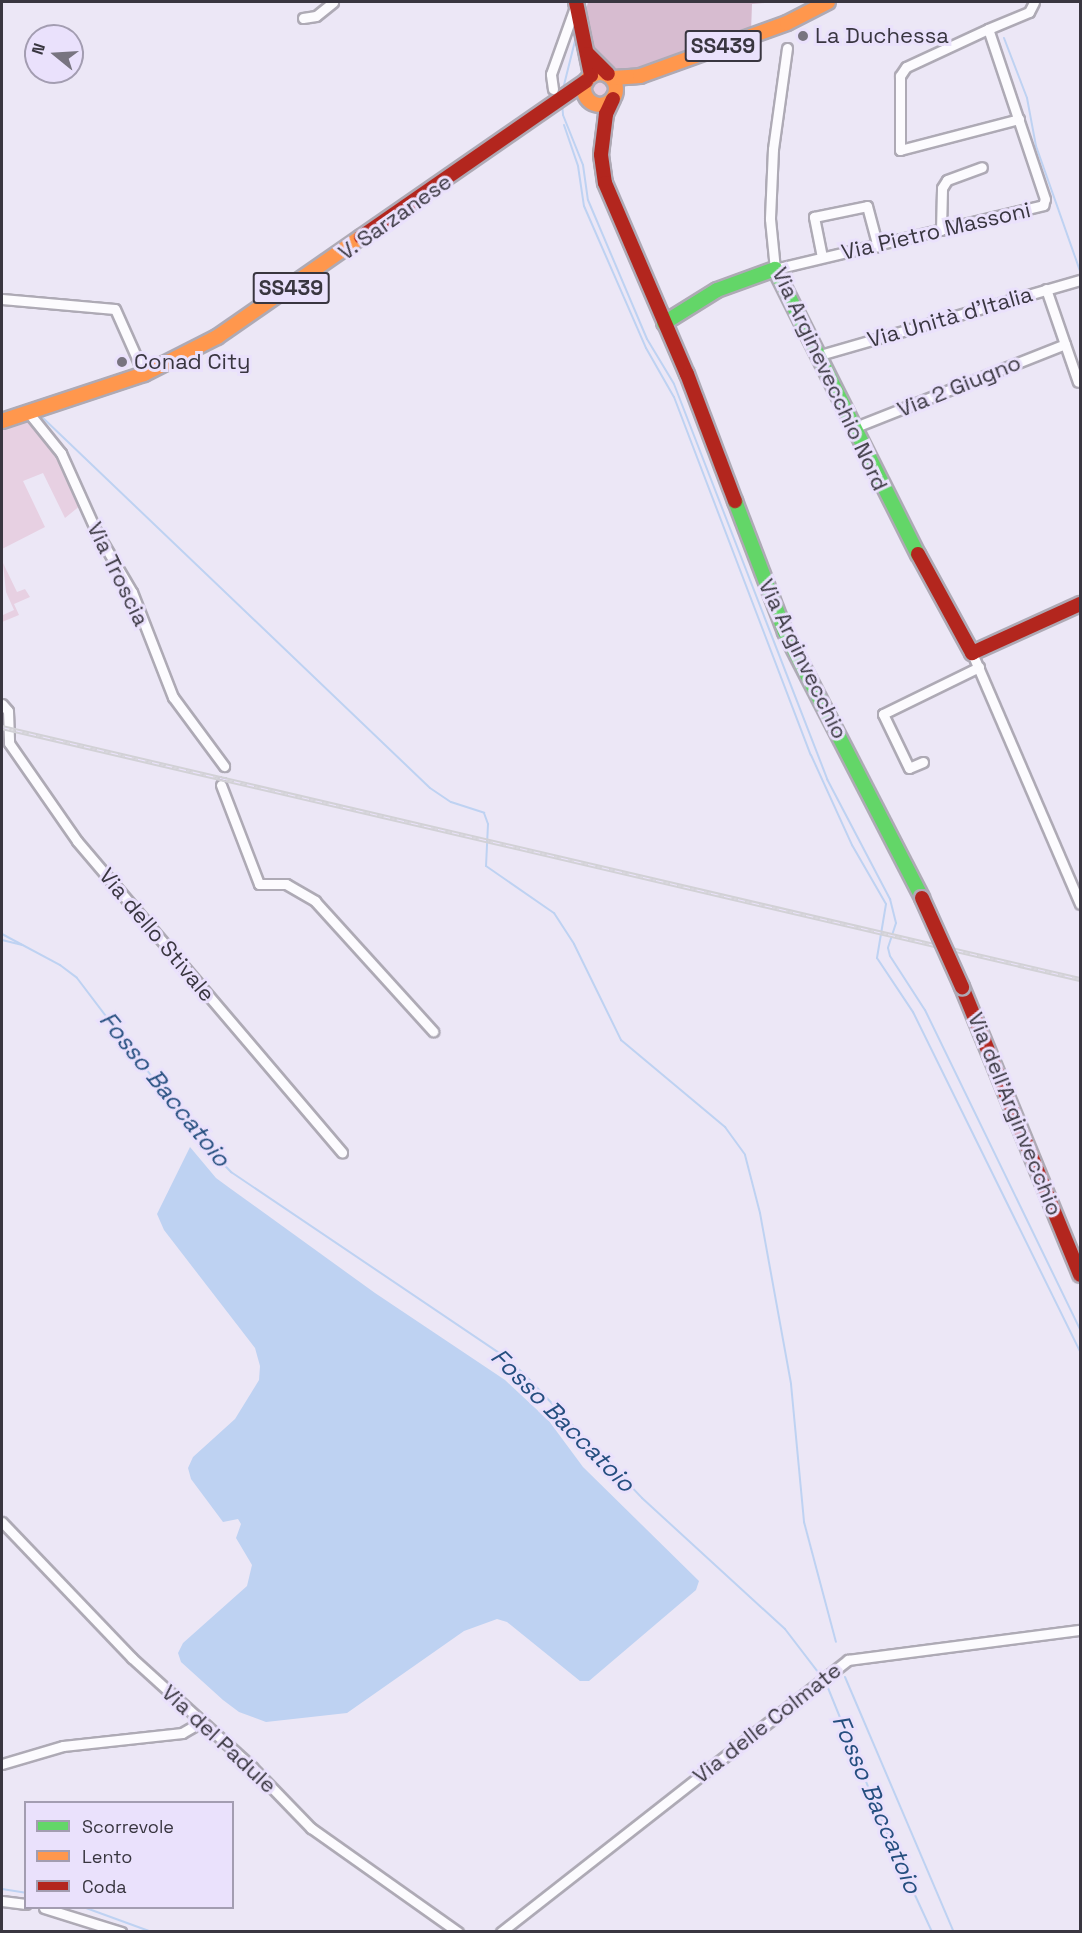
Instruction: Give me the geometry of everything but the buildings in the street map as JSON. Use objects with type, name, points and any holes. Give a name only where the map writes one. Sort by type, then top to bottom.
[{"type":"main road","name":"SS439","points":[[560,102],[593,102],[613,85],[807,8],[828,2]]},
{"type":"main road","points":[[576,9],[587,53],[589,78],[584,91],[593,102],[603,129]]},
{"type":"main road","points":[[587,53],[613,85],[603,129]]},
{"type":"main road","name":"SS439","points":[[560,102],[589,78],[613,85]]},
{"type":"main road","name":"V. Sarzanese","points":[[2,421],[144,374],[227,331],[560,102]]},
{"type":"main road","name":"Via Arginvecchio","points":[[603,129],[605,183],[664,323],[786,632],[922,898],[962,987]]},
{"type":"main road","points":[[664,323],[717,290],[775,269]]},
{"type":"main road","name":"Via Arginevecchio Nord","points":[[775,269],[820,356],[853,428],[972,653]]},
{"type":"main road","points":[[972,653],[1080,604]]},
{"type":"main road","name":"Via dell'Arginvecchio","points":[[962,987],[1080,1275]]},
{"type":"street","points":[[303,18],[316,16],[333,2]]},
{"type":"street","points":[[1019,119],[900,150],[900,75],[906,68],[1029,12],[1034,2]]},
{"type":"street","points":[[553,89],[551,74],[576,9]]},
{"type":"street","name":"Via Pietro Massoni","points":[[775,269],[822,257],[878,247],[1043,205],[1045,199],[988,29]]},
{"type":"street","name":"Via Arginevecchio Nord","points":[[775,269],[770,219],[773,149],[787,48]]},
{"type":"street","points":[[941,230],[942,188],[948,180],[982,167]]},
{"type":"street","points":[[822,257],[814,217],[867,206],[878,247]]},
{"type":"street","name":"Via Unità d'Italia","points":[[820,356],[1078,281]]},
{"type":"street","points":[[1046,289],[1078,382]]},
{"type":"street","points":[[2,298],[115,309],[144,374]]},
{"type":"street","name":"Via 2 Giugno","points":[[853,428],[1065,344]]},
{"type":"street","name":"Via Troscia","points":[[28,412],[61,453],[96,531],[135,600],[173,698],[224,766]]},
{"type":"street","points":[[972,653],[1080,904]]},
{"type":"street","points":[[923,762],[909,768],[884,714],[979,668]]},
{"type":"street","name":"Via dello Stivale","points":[[2,704],[8,711],[9,743],[77,842],[342,1152]]},
{"type":"street","points":[[221,785],[259,884],[286,884],[315,901],[433,1030]]},
{"type":"street","name":"Via del Padule","points":[[2,1522],[132,1658],[252,1767],[311,1828],[458,1932]]},
{"type":"street","name":"Via delle Colmate","points":[[501,1932],[829,1674],[853,1659],[1080,1630]]},
{"type":"street","points":[[2,1764],[63,1746],[182,1733],[201,1722]]},
{"type":"street","points":[[2,1901],[24,1904]]},
{"type":"street","points":[[47,1909],[121,1932]]},
{"type":"shaded area","points":[[588,2],[775,2],[752,4],[751,32],[636,72],[623,72],[608,68],[598,59],[586,33],[584,18]]},
{"type":"shaded area","points":[[600,80],[607,83],[610,90],[607,97],[600,100],[593,97],[590,90],[593,83]]},
{"type":"shaded area","points":[[29,418],[57,455],[81,505],[65,518],[43,473],[23,481],[45,527],[2,549],[2,427]]},
{"type":"shaded area","points":[[3,563],[17,592],[25,589],[30,597],[14,604],[19,615],[2,622],[2,612],[3,615],[14,610],[6,592]]},
{"type":"water","points":[[190,1147],[216,1178],[375,1293],[505,1380],[549,1421],[583,1467],[699,1581],[696,1590],[589,1681],[580,1681],[507,1622],[497,1619],[464,1631],[347,1713],[266,1722],[239,1712],[223,1700],[181,1662],[178,1653],[183,1643],[247,1586],[252,1565],[236,1538],[241,1524],[238,1519],[223,1522],[191,1479],[188,1468],[193,1457],[235,1419],[259,1380],[260,1366],[255,1348],[164,1230],[157,1214]]},
{"type":"waterway","points":[[563,89],[577,33]]},
{"type":"waterway","points":[[1004,38],[1027,98],[1036,146],[1080,271]]},
{"type":"waterway","points":[[562,103],[563,115],[583,165],[588,200],[647,339],[674,384],[827,779],[890,899],[896,923],[888,948],[890,956],[925,1010],[1080,1329]]},
{"type":"waterway","points":[[564,125],[578,166],[584,206],[646,348],[674,397],[811,755],[852,845],[886,904],[877,958],[913,1012],[1080,1351]]},
{"type":"waterway","points":[[43,418],[430,788],[451,802],[484,813],[488,824],[486,866],[554,913],[574,944],[621,1040],[725,1127],[745,1155],[760,1213],[791,1384],[804,1522],[836,1642]]},
{"type":"waterway","name":"Fosso Baccatoio","points":[[2,934],[60,965],[77,978],[200,1140],[231,1172],[498,1352],[524,1374],[642,1498],[785,1629],[821,1676]]},
{"type":"waterway","name":"Fosso Baccatoio","points":[[2,940],[22,945]]},
{"type":"waterway","points":[[845,1677],[954,1932]]},
{"type":"waterway","name":"Fosso Baccatoio","points":[[826,1683],[890,1841],[932,1932]]},
{"type":"waterway","points":[[2,1889],[24,1893]]},
{"type":"waterway","points":[[89,1909],[152,1932]]},
{"type":"tunnel","points":[[221,785],[224,766]]},
{"type":"railway","points":[[2,727],[1080,979]]},
{"type":"traffic: fast","points":[[664,323],[717,290],[775,269],[918,554]]},
{"type":"traffic: fast","points":[[735,501],[785,632],[922,898]]},
{"type":"traffic: slow","points":[[613,78],[640,76],[787,23],[828,2]]},
{"type":"traffic: slow","points":[[600,73],[611,78],[616,89],[611,100],[600,105],[589,100],[584,89],[589,78],[600,73]]},
{"type":"traffic: slow","points":[[2,421],[144,374],[217,337],[361,237]]},
{"type":"traffic: jam","points":[[576,2],[591,75]]},
{"type":"traffic: jam","points":[[588,54],[608,74]]},
{"type":"traffic: jam","points":[[361,237],[586,81]]},
{"type":"traffic: jam","points":[[613,99],[606,114],[601,155],[605,183],[687,374],[735,501]]},
{"type":"traffic: jam","points":[[918,554],[972,653],[1080,604]]},
{"type":"traffic: jam","points":[[922,898],[962,987]]},
{"type":"traffic: jam","points":[[962,987],[1080,1275]]},
{"type":"place","name":"La Duchessa","points":[[803,36]]},
{"type":"place","name":"Conad City","points":[[122,362]]}]
